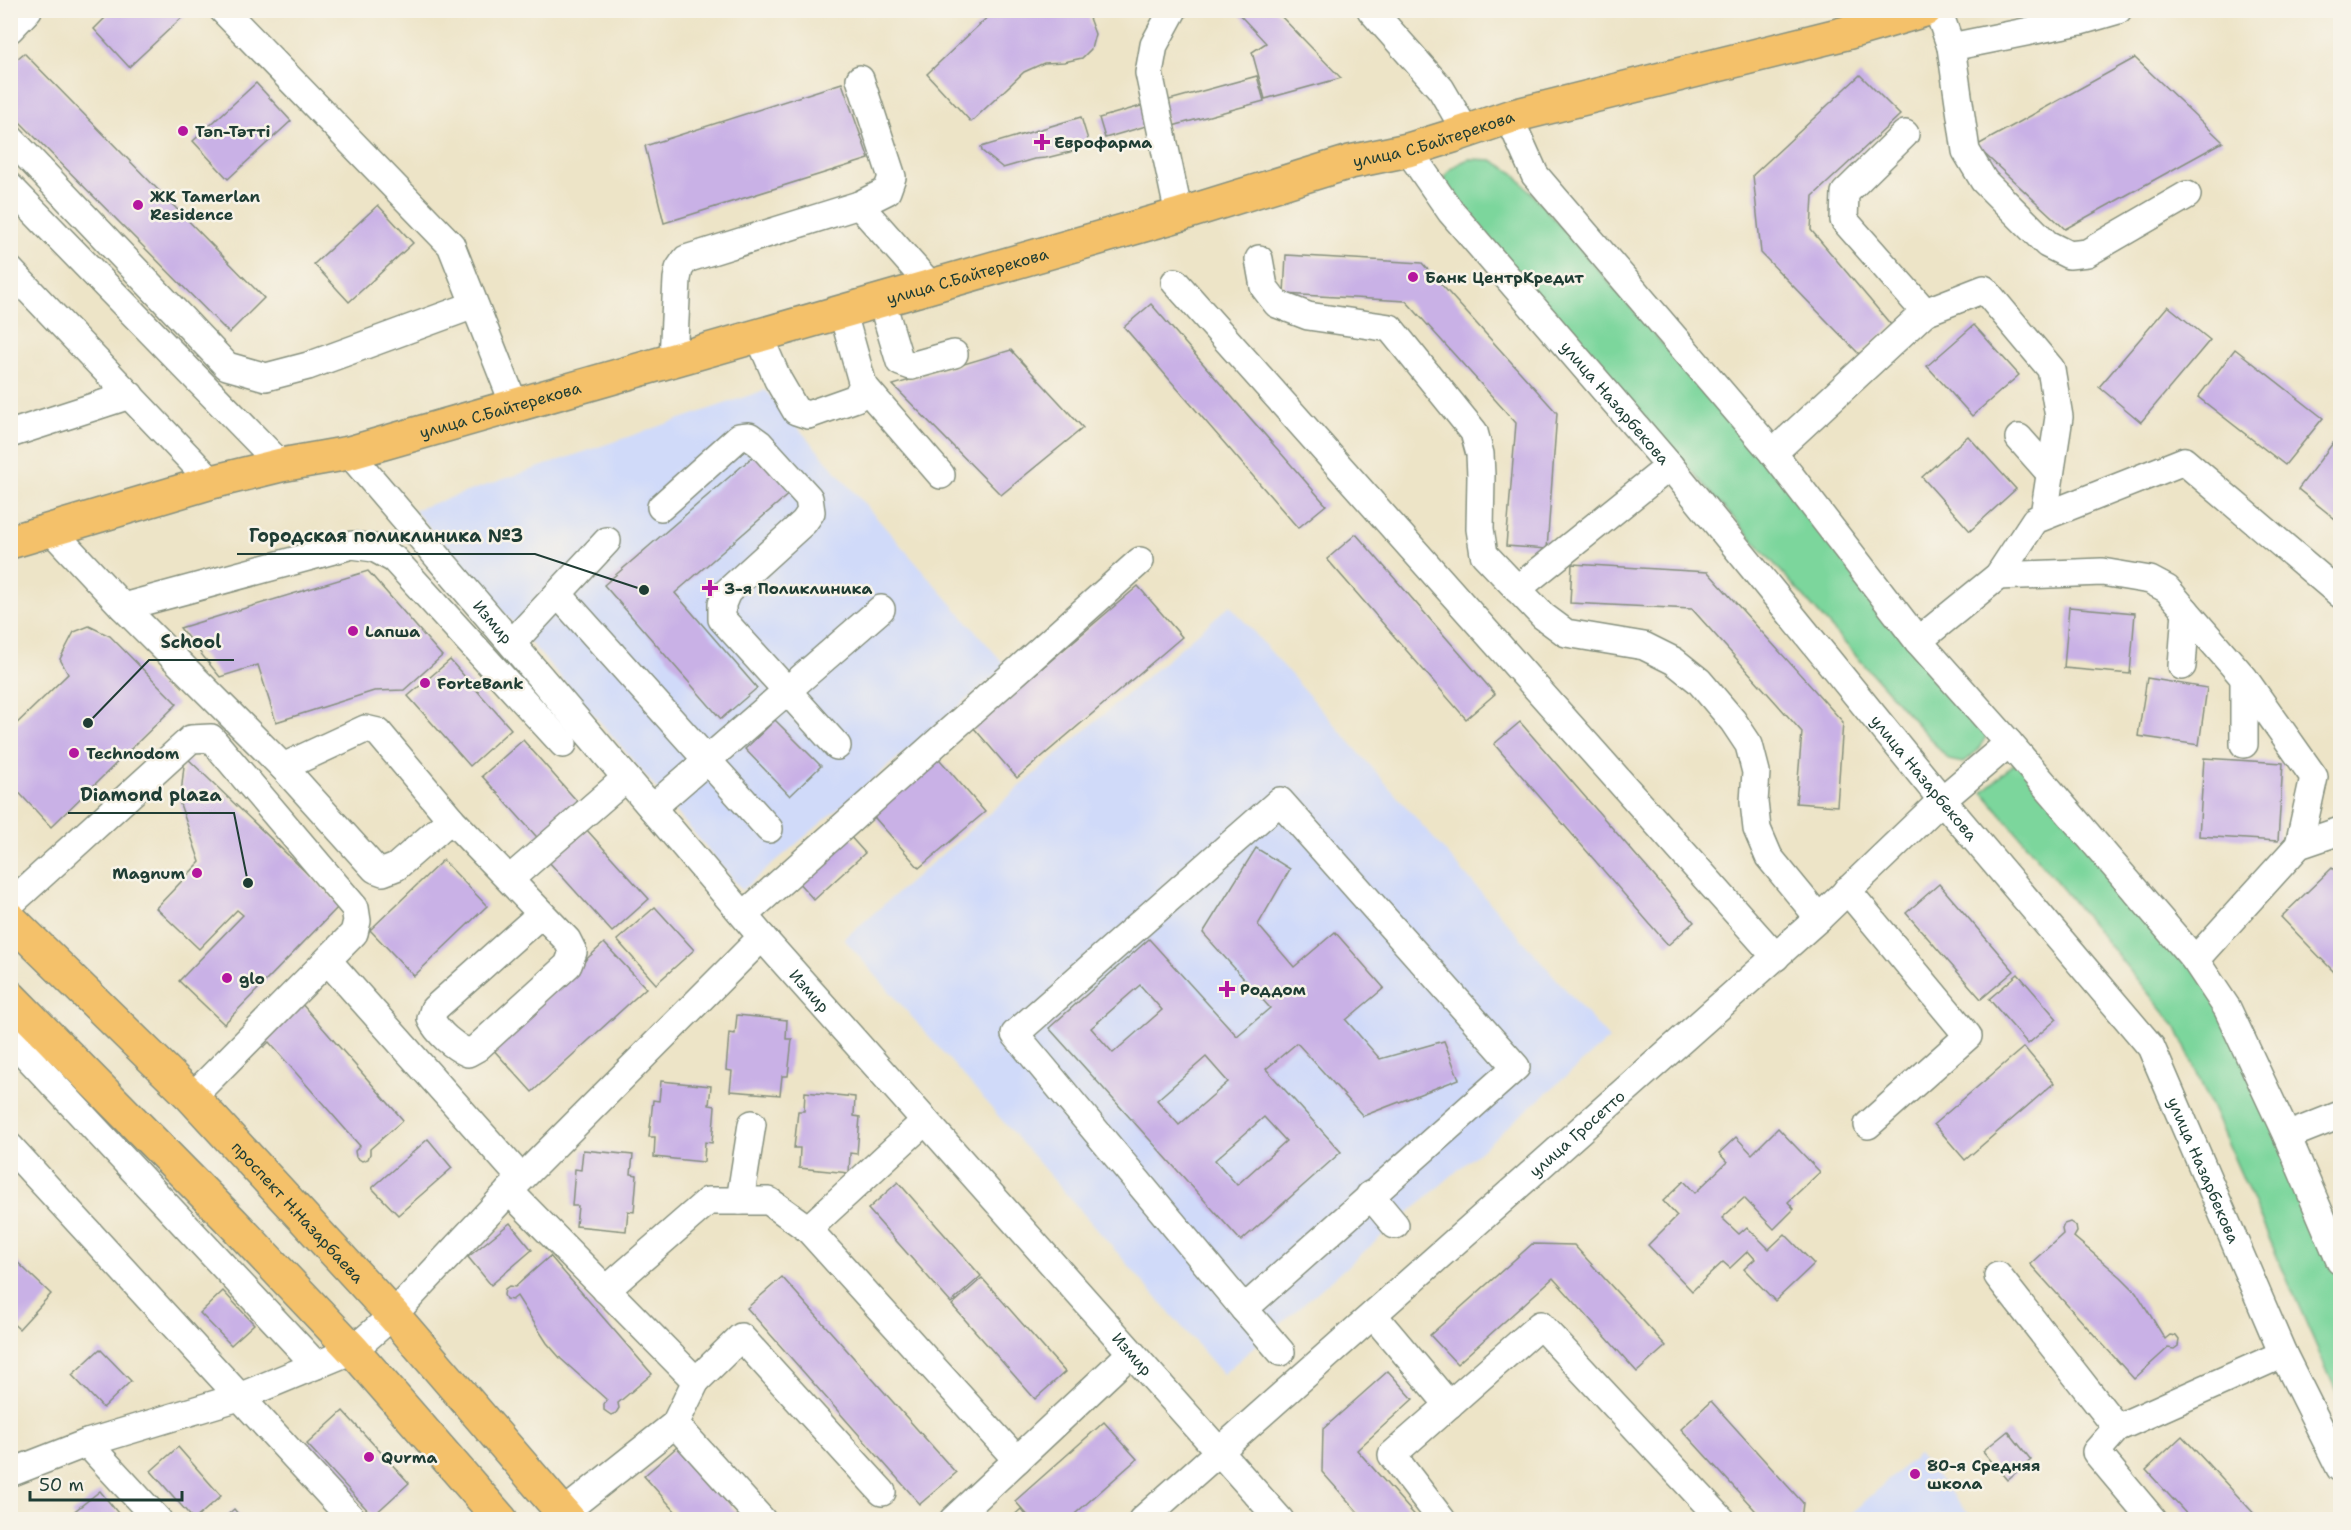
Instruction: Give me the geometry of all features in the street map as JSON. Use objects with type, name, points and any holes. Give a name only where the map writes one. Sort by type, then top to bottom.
[{"type":"main road","name":"улица С.Байтерекова","points":[[10,542],[212,482],[281,465],[349,453],[1179,215],[1350,162],[1407,150],[1509,117],[1850,32],[1925,10]]},
{"type":"main road","name":"проспект Н.Назарбаева","points":[[10,919],[192,1097],[393,1315],[566,1516]]},
{"type":"main road","points":[[10,997],[232,1222],[353,1350],[501,1520]]},
{"type":"street","points":[[10,28],[28,10]]},
{"type":"street","points":[[223,10],[451,245],[514,404]]},
{"type":"street","points":[[1173,10],[1154,45],[1149,73],[1179,215]]},
{"type":"street","points":[[1371,10],[1441,89],[1466,130]]},
{"type":"street","points":[[1938,10],[1951,47],[1966,151],[1984,181],[2047,244],[2069,255],[2087,253],[2187,195]]},
{"type":"street","points":[[1951,47],[2080,21],[2118,10]]},
{"type":"street","points":[[673,359],[677,279],[679,268],[686,259],[859,205],[887,190],[892,177],[860,79]]},
{"type":"street","points":[[1509,117],[1535,175],[1773,453],[1918,641],[2009,743],[2195,960],[2227,1008],[2287,1136],[2340,1261]]},
{"type":"street","points":[[1905,134],[1845,193],[1844,220],[1925,312]]},
{"type":"street","points":[[10,138],[227,366],[266,377],[308,366],[474,305]]},
{"type":"street","name":"улица Назарбекова","points":[[1407,150],[1451,212],[1670,466],[1942,800],[2151,1047],[2283,1354],[2340,1468]]},
{"type":"street","points":[[10,187],[281,465]]},
{"type":"street","points":[[859,205],[930,285]]},
{"type":"street","points":[[1259,259],[1264,287],[1277,304],[1308,316],[1390,328],[1452,404],[1474,432],[1480,454],[1482,476],[1479,503],[1480,530],[1484,554],[1543,616],[1566,633],[1644,646],[1674,661],[1699,681],[1733,721],[1749,745],[1756,772],[1757,829],[1769,856],[1819,918]]},
{"type":"street","points":[[10,270],[212,482]]},
{"type":"street","points":[[1175,282],[1776,957]]},
{"type":"street","points":[[1773,453],[1925,312],[1984,289],[2051,369],[2060,417],[2044,515]]},
{"type":"street","points":[[881,299],[900,362],[911,366],[954,354]]},
{"type":"street","points":[[842,310],[863,385],[941,475]]},
{"type":"street","points":[[758,334],[778,380],[796,411],[808,415],[856,398],[863,385]]},
{"type":"street","points":[[10,434],[130,395]]},
{"type":"street","points":[[662,507],[739,436],[749,436],[760,444],[809,498],[811,512],[804,522],[728,592],[722,604],[722,619],[837,746]]},
{"type":"street","points":[[2019,438],[2050,473]]},
{"type":"street","name":"Измир","points":[[349,453],[762,937],[1280,1520]]},
{"type":"street","points":[[1918,641],[1998,576],[2036,520],[2184,461],[2340,594]]},
{"type":"street","points":[[1517,589],[1670,466]]},
{"type":"street","points":[[52,531],[123,607],[283,766],[375,869],[383,872],[396,867],[452,819]]},
{"type":"street","points":[[512,644],[607,541]]},
{"type":"street","points":[[123,607],[352,545],[374,548],[394,559],[563,744]]},
{"type":"street","points":[[744,915],[1140,561]]},
{"type":"street","points":[[1998,576],[2103,581],[2150,579],[2167,589],[2244,678],[2314,777],[2299,845]]},
{"type":"street","points":[[558,594],[769,829]]},
{"type":"street","points":[[652,808],[881,609]]},
{"type":"street","points":[[2182,666],[2186,611]]},
{"type":"street","points":[[2244,678],[2244,744]]},
{"type":"street","points":[[283,766],[365,729],[378,732],[452,819],[567,940],[573,952],[568,965],[477,1048],[468,1053],[459,1049],[435,1027],[431,1019],[434,1009],[541,914]]},
{"type":"street","points":[[10,904],[191,739],[211,738],[356,908],[357,921],[354,933],[192,1097]]},
{"type":"street","name":"улица Гросетто","points":[[1142,1520],[1776,957],[1942,800],[2009,743]]},
{"type":"street","points":[[510,879],[626,778]]},
{"type":"street","points":[[1244,1309],[1516,1067],[1280,801],[1014,1034],[1244,1309],[1281,1352]]},
{"type":"street","points":[[2195,960],[2299,845],[2340,831]]},
{"type":"street","points":[[1847,890],[1968,1036],[1868,1125]]},
{"type":"street","points":[[10,1473],[87,1443],[238,1397],[353,1350],[393,1315],[515,1185],[762,937]]},
{"type":"street","points":[[328,960],[515,1185],[606,1290],[696,1381]]},
{"type":"street","points":[[10,1038],[316,1365]]},
{"type":"street","points":[[2287,1136],[2340,1115]]},
{"type":"street","points":[[808,1229],[926,1121]]},
{"type":"street","points":[[740,1201],[752,1124]]},
{"type":"street","points":[[10,1147],[353,1520]]},
{"type":"street","points":[[1370,1195],[1395,1225]]},
{"type":"street","points":[[606,1290],[708,1201],[769,1201],[808,1229],[1017,1460]]},
{"type":"street","points":[[1998,1276],[2117,1428]]},
{"type":"street","points":[[1373,1315],[1449,1405]]},
{"type":"street","points":[[1442,1520],[1392,1455],[1540,1325],[1722,1520]]},
{"type":"street","points":[[566,1516],[675,1424],[696,1381],[741,1337],[882,1492]]},
{"type":"street","points":[[953,1520],[1131,1353]]},
{"type":"street","points":[[2153,1520],[2096,1452],[2117,1428],[2283,1354]]},
{"type":"street","points":[[675,1424],[762,1520]]},
{"type":"street","points":[[87,1443],[158,1520]]},
{"type":"shaded area","name":"3-я Поликлиника","points":[[765,390],[1006,666],[742,890],[609,732],[414,510]]},
{"type":"shaded area","name":"Роддом","points":[[1230,605],[1609,1039],[1223,1374],[844,939]]},
{"type":"shaded area","name":"80-я Средняя школа","points":[[1918,1454],[1973,1519],[1845,1519]]},
{"type":"green space","points":[[1469,159],[1492,160],[1514,173],[1992,723],[1987,735],[1973,755],[1963,763],[1949,760],[1444,193],[1446,175],[1457,164]]},
{"type":"green space","points":[[2018,760],[2229,999],[2340,1266],[2340,1400],[2177,1028],[1983,792]]},
{"type":"building","points":[[113,10],[190,10],[129,67],[94,29]]},
{"type":"building","points":[[995,10],[1086,10],[1095,34],[1091,49],[1082,58],[1044,63],[1024,72],[971,122],[927,74]]},
{"type":"building","points":[[1235,10],[1275,10],[1341,78],[1265,99],[1252,52],[1266,43]]},
{"type":"building","name":"ЖК Tamerlan Residence","points":[[24,53],[264,298],[229,333],[10,112],[10,65]]},
{"type":"building","points":[[2135,58],[2223,142],[2065,229],[1976,146]]},
{"type":"building","points":[[1860,75],[1900,115],[1813,196],[1811,230],[1892,326],[1859,354],[1761,253],[1753,175]]},
{"type":"building","points":[[1257,76],[1264,101],[1169,127],[1162,102]]},
{"type":"building","name":"ЖК Tamerlan Residence","points":[[256,83],[291,121],[228,179],[193,141]]},
{"type":"building","points":[[842,83],[869,159],[664,223],[645,146]]},
{"type":"building","points":[[1148,104],[1153,124],[1105,138],[1099,118]]},
{"type":"building","points":[[1081,117],[1089,143],[1070,152],[1003,168],[982,151],[981,147]]},
{"type":"building","points":[[378,205],[413,243],[349,302],[314,264]]},
{"type":"building","points":[[1286,255],[1422,263],[1557,413],[1547,549],[1506,546],[1516,423],[1406,301],[1284,294]]},
{"type":"building","points":[[1151,304],[1326,505],[1298,528],[1124,327]]},
{"type":"building","points":[[2168,306],[2210,340],[2141,422],[2099,387]]},
{"type":"building","points":[[1974,325],[2019,375],[1972,416],[1927,366]]},
{"type":"building","points":[[2235,349],[2323,418],[2285,465],[2198,397]]},
{"type":"building","points":[[1011,350],[1083,428],[1001,495],[893,385]]},
{"type":"building","points":[[1968,436],[2016,489],[1970,531],[1922,477]]},
{"type":"building","points":[[2333,443],[2340,448],[2340,523],[2298,489]]},
{"type":"building","points":[[757,453],[791,492],[675,593],[757,688],[721,719],[604,585]]},
{"type":"building","points":[[1356,534],[1495,694],[1466,719],[1327,559]]},
{"type":"building","points":[[1572,564],[1708,572],[1843,722],[1837,806],[1796,803],[1802,732],[1692,609],[1570,603]]},
{"type":"building","points":[[368,571],[442,656],[404,690],[374,691],[276,722],[258,665],[220,677],[180,628]]},
{"type":"building","points":[[1138,586],[1182,637],[1017,778],[973,727]]},
{"type":"building","points":[[2069,607],[2135,613],[2130,674],[2064,668]]},
{"type":"building","points":[[89,626],[110,636],[177,704],[51,827],[10,783],[10,730],[68,674],[60,659],[74,632]]},
{"type":"building","points":[[450,660],[511,729],[470,766],[408,696]]},
{"type":"building","points":[[2147,678],[2207,688],[2199,745],[2138,736]]},
{"type":"building","points":[[775,720],[821,766],[790,796],[745,749]]},
{"type":"building","points":[[1520,722],[1694,922],[1668,945],[1494,744]]},
{"type":"building","points":[[523,740],[584,809],[544,845],[482,776]]},
{"type":"building","points":[[934,753],[985,812],[919,868],[868,810]]},
{"type":"building","points":[[185,756],[340,905],[224,1024],[179,981],[243,915],[237,910],[199,949],[156,908],[200,862],[180,804]]},
{"type":"building","points":[[2204,758],[2283,763],[2278,841],[2199,836]]},
{"type":"building","points":[[586,829],[649,899],[612,932],[549,862]]},
{"type":"building","points":[[848,834],[865,853],[814,900],[797,881]]},
{"type":"building","points":[[1256,848],[1290,869],[1258,925],[1294,967],[1335,932],[1384,988],[1346,1020],[1380,1059],[1444,1041],[1459,1079],[1363,1116],[1297,1043],[1266,1069],[1341,1152],[1241,1241],[1049,1028],[1149,939],[1237,1036],[1270,1008],[1203,933]],"holes":[[[1140,985],[1162,1010],[1113,1053],[1091,1028]],[[1206,1057],[1228,1082],[1179,1125],[1157,1100]],[[1264,1117],[1286,1141],[1237,1185],[1215,1160]]]},
{"type":"building","points":[[443,860],[487,906],[414,976],[370,930]]},
{"type":"building","points":[[2332,868],[2340,876],[2340,966],[2334,972],[2281,917]]},
{"type":"building","points":[[1939,884],[2014,971],[1981,999],[1906,913]]},
{"type":"building","points":[[655,907],[694,950],[656,984],[617,940]]},
{"type":"building","points":[[604,943],[646,988],[532,1092],[491,1047]]},
{"type":"building","points":[[2018,974],[2057,1019],[2028,1044],[1989,999]]},
{"type":"building","points":[[301,1003],[403,1120],[370,1149],[368,1159],[362,1161],[356,1157],[355,1151],[360,1146],[269,1042],[264,1047],[258,1045]]},
{"type":"building","points":[[737,1015],[787,1020],[786,1039],[792,1039],[788,1076],[782,1076],[780,1095],[730,1091],[732,1071],[726,1070],[729,1033],[735,1034]]},
{"type":"building","points":[[2024,1047],[2054,1083],[1965,1160],[1934,1124]]},
{"type":"building","points":[[661,1081],[711,1086],[709,1105],[715,1106],[712,1143],[705,1142],[704,1162],[654,1157],[655,1137],[649,1137],[653,1100],[659,1101]]},
{"type":"building","points":[[805,1092],[855,1097],[854,1116],[860,1117],[857,1154],[850,1153],[849,1173],[799,1168],[800,1148],[794,1148],[798,1111],[804,1111]]},
{"type":"building","points":[[1778,1128],[1820,1172],[1788,1202],[1794,1209],[1774,1229],[1744,1198],[1722,1218],[1739,1234],[1747,1227],[1769,1249],[1785,1234],[1814,1264],[1775,1301],[1744,1269],[1755,1259],[1748,1251],[1730,1268],[1723,1262],[1692,1291],[1648,1245],[1677,1216],[1663,1201],[1684,1181],[1695,1193],[1727,1162],[1719,1153],[1736,1137],[1752,1154]]},
{"type":"building","points":[[428,1139],[452,1168],[398,1215],[372,1188]]},
{"type":"building","points":[[583,1150],[633,1155],[631,1174],[637,1175],[634,1212],[628,1211],[626,1231],[576,1226],[578,1206],[572,1206],[575,1169],[581,1170]]},
{"type":"building","points":[[898,1182],[981,1276],[951,1303],[868,1209]]},
{"type":"building","points":[[2070,1222],[2076,1226],[2077,1232],[2074,1237],[2136,1292],[2165,1339],[2170,1335],[2176,1336],[2179,1340],[2178,1346],[2174,1349],[2168,1348],[2134,1379],[2030,1264],[2063,1234],[2064,1224]]},
{"type":"building","points":[[510,1223],[532,1250],[491,1285],[468,1257]]},
{"type":"building","points":[[1532,1244],[1574,1245],[1666,1346],[1637,1372],[1553,1278],[1457,1364],[1430,1335]]},
{"type":"building","points":[[550,1256],[652,1374],[618,1403],[619,1408],[616,1413],[611,1415],[604,1410],[607,1400],[561,1359],[547,1343],[517,1296],[512,1300],[506,1299],[504,1295],[505,1289],[509,1286],[515,1287]]},
{"type":"building","points":[[13,1258],[51,1294],[19,1329],[10,1321],[10,1260]]},
{"type":"building","points":[[782,1277],[956,1473],[920,1504],[747,1308]]},
{"type":"building","points":[[982,1278],[1065,1372],[1035,1399],[952,1305]]},
{"type":"building","points":[[223,1291],[254,1324],[231,1345],[200,1313]]},
{"type":"building","points":[[100,1349],[131,1381],[103,1408],[72,1375]]},
{"type":"building","points":[[1388,1371],[1413,1399],[1357,1450],[1419,1520],[1365,1520],[1322,1472],[1323,1429]]},
{"type":"building","points":[[1711,1401],[1803,1503],[1801,1520],[1764,1520],[1681,1429]]},
{"type":"building","points":[[343,1411],[409,1483],[373,1516],[307,1444]]},
{"type":"building","points":[[1104,1422],[1137,1459],[1068,1520],[1032,1520],[1015,1501]]},
{"type":"building","points":[[2008,1431],[2031,1460],[2007,1480],[1983,1451]]},
{"type":"building","points":[[2182,1436],[2260,1520],[2192,1520],[2146,1470]]},
{"type":"building","points":[[178,1447],[221,1496],[194,1520],[151,1471]]},
{"type":"building","points":[[677,1447],[743,1520],[683,1520],[644,1476]]},
{"type":"building","points":[[100,1491],[122,1518],[75,1520],[71,1514]]},
{"type":"building","points":[[234,1509],[243,1520],[222,1520]]},
{"type":"building","points":[[1021,1509],[1030,1520],[1009,1520]]},
{"type":"place","name":"Тәп-Тәтті","points":[[183,131]]},
{"type":"place","name":"Еврофарма","points":[[1042,142]]},
{"type":"place","name":"ЖК Tamerlan Residence","points":[[138,205]]},
{"type":"place","name":"Банк ЦентрКредит","points":[[1413,277]]},
{"type":"place","name":"3-я Поликлиника","points":[[710,588]]},
{"type":"place","name":"Городская поликлиника №3","points":[[644,590]]},
{"type":"place","name":"Lапша","points":[[353,631]]},
{"type":"place","name":"ForteBank","points":[[425,683]]},
{"type":"place","name":"School","points":[[88,723]]},
{"type":"place","name":"Technodom","points":[[74,753]]},
{"type":"place","name":"Magnum","points":[[197,873]]},
{"type":"place","name":"Diamond plaza","points":[[248,883]]},
{"type":"place","name":"glo","points":[[227,978]]},
{"type":"place","name":"Роддом","points":[[1227,989]]},
{"type":"place","name":"Qurma","points":[[369,1457]]},
{"type":"place","name":"80-я Средняя школа","points":[[1915,1474]]}]
